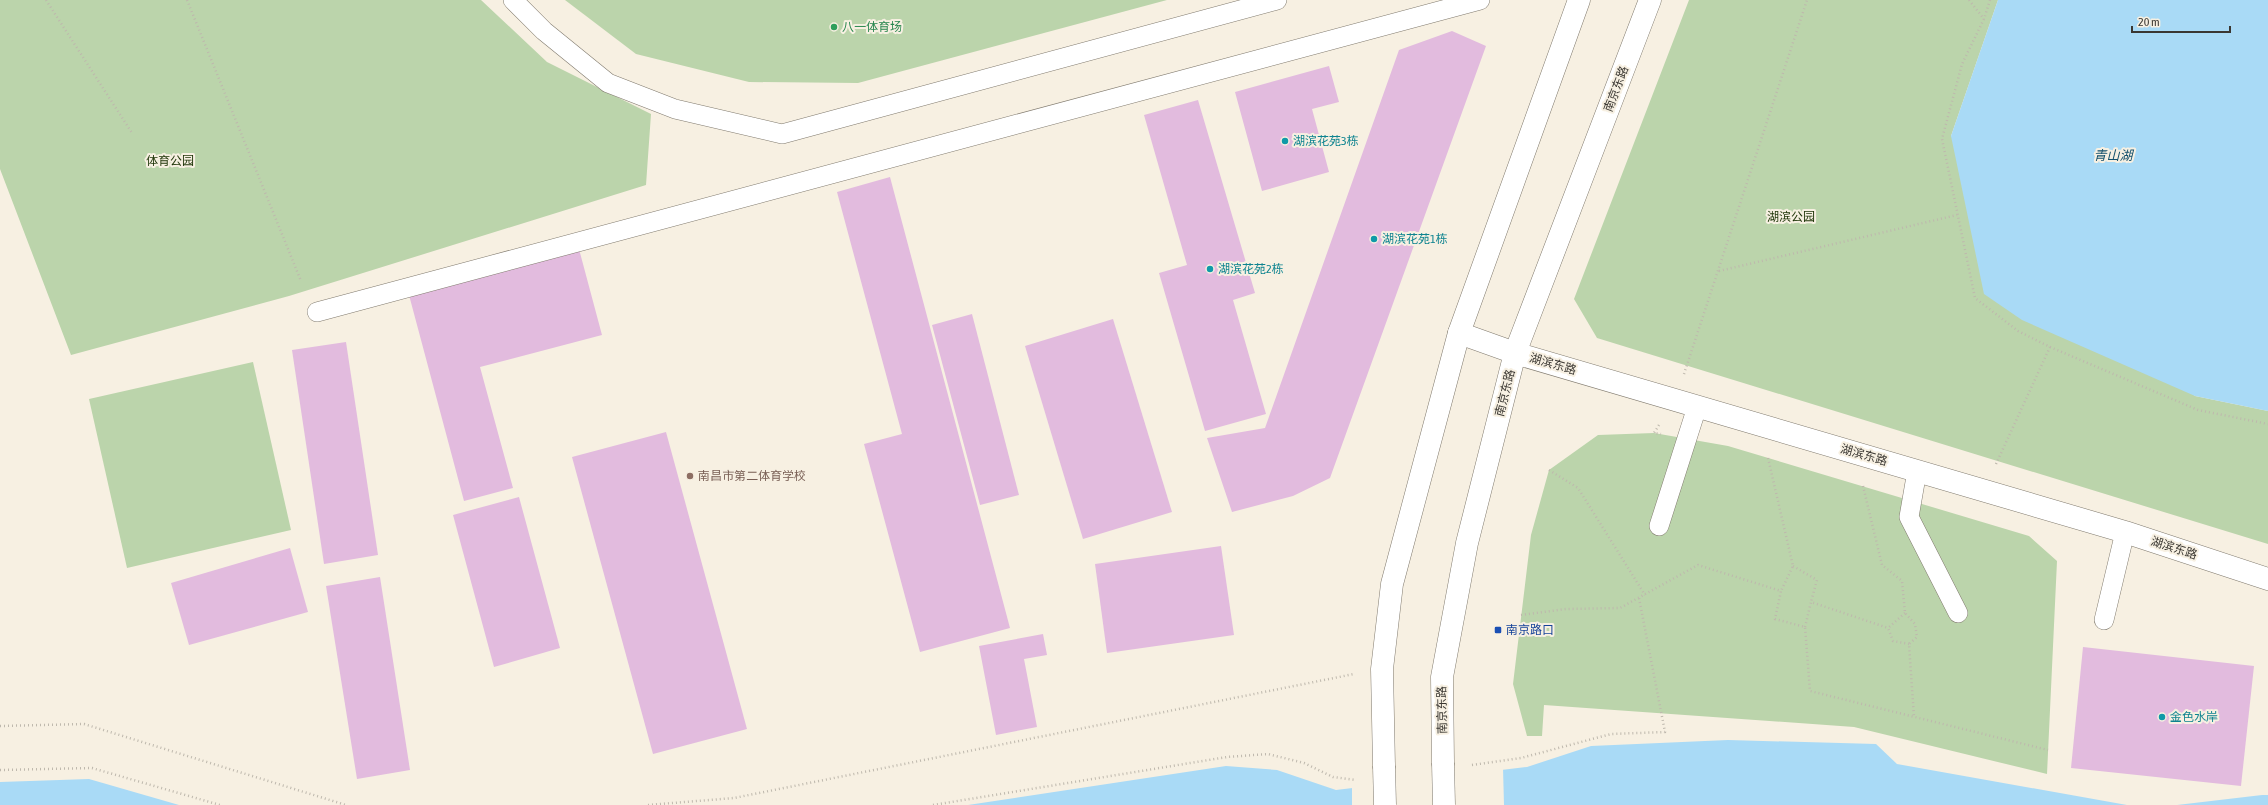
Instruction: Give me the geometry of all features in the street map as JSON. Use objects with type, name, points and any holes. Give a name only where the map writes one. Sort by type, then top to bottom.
[{"type":"main road","points":[[1385,805],[1382,669],[1392,584],[1459,333],[1579,0]]},
{"type":"main road","name":"南京东路","points":[[1444,805],[1442,677],[1467,543],[1516,353],[1650,0]]},
{"type":"main road","name":"湖滨东路","points":[[1459,333],[1516,353],[2125,532],[2268,579]]},
{"type":"lane","points":[[513,0],[544,31],[608,83],[675,109],[782,134],[1276,0]]},
{"type":"lane","points":[[317,312],[1480,0]]},
{"type":"lane","points":[[1659,526],[1697,406]]},
{"type":"lane","points":[[1917,471],[1909,517],[1958,613]]},
{"type":"lane","points":[[2104,620],[2125,532]]},
{"type":"path","points":[[46,0],[132,133]]},
{"type":"path","points":[[187,0],[301,281]]},
{"type":"path","points":[[1687,439],[1654,433],[1675,400],[1807,0]]},
{"type":"path","points":[[1969,0],[1984,19]]},
{"type":"path","points":[[1990,0],[1984,19],[1962,64],[1942,139],[1975,298],[2018,331],[2198,410],[2268,424]]},
{"type":"path","points":[[1718,271],[1958,215]]},
{"type":"path","points":[[1983,490],[2050,346]]},
{"type":"path","points":[[1761,456],[1768,458],[1793,566],[1781,590],[1776,619],[1805,627]]},
{"type":"path","points":[[1549,470],[1578,488],[1645,595]]},
{"type":"path","points":[[1863,486],[1882,565],[1902,581],[1905,614],[1915,624],[1917,637],[1908,644],[1893,641],[1888,628]]},
{"type":"path","points":[[1521,615],[1566,608],[1620,608],[1698,565],[1781,590]]},
{"type":"path","points":[[1793,566],[1817,580],[1805,627],[1810,691],[2048,750]]},
{"type":"path","points":[[1811,602],[1888,628]]},
{"type":"path","points":[[1888,628],[1905,614]]},
{"type":"path","points":[[1908,644],[1914,717]]},
{"type":"path","points":[[648,805],[734,798],[1382,669]]},
{"type":"path","points":[[0,726],[84,724],[346,805]]},
{"type":"path","points":[[0,770],[92,768],[220,805]]},
{"type":"green space","name":"体育公园","points":[[0,0],[481,0],[547,62],[651,114],[646,185],[289,296],[71,355],[0,169]]},
{"type":"green space","name":"八一体育场","points":[[565,0],[1167,0],[858,83],[749,82],[636,54]]},
{"type":"green space","name":"湖滨公园","points":[[1689,0],[1998,0],[1951,136],[2195,396],[2268,411],[2268,544],[1597,338],[1574,299]]},
{"type":"green space","points":[[253,362],[291,530],[127,568],[89,399]]},
{"type":"green space","points":[[1654,433],[1728,446],[2029,536],[2057,561],[2047,774],[1854,727],[1544,705],[1542,736],[1527,736],[1513,684],[1531,535],[1549,470],[1598,435]]},
{"type":"water","name":"青山湖","points":[[1998,0],[2268,0],[2268,411],[2195,396],[2022,320],[1984,294],[1951,136]]},
{"type":"water","points":[[1728,740],[1876,744],[1897,764],[2127,805],[968,805],[1226,766],[1277,770],[1336,790],[1527,767],[1591,746]]},
{"type":"water","points":[[89,779],[179,805],[0,805],[0,782]]},
{"type":"water","points":[[2268,795],[2268,805],[2177,805]]},
{"type":"pier","points":[[1503,768],[1504,805],[1352,805],[1352,786]]},
{"type":"building","name":"湖滨花苑1栋","points":[[1452,31],[1486,46],[1330,478],[1293,496],[1232,512],[1207,438],[1265,428],[1399,50]]},
{"type":"building","name":"湖滨花苑3栋","points":[[1329,66],[1339,102],[1312,109],[1329,172],[1262,191],[1235,92]]},
{"type":"building","name":"湖滨花苑2栋","points":[[1198,100],[1255,293],[1233,300],[1266,414],[1205,431],[1159,273],[1187,265],[1144,115]]},
{"type":"building","points":[[890,177],[1010,628],[920,652],[864,444],[902,434],[837,192]]},
{"type":"building","points":[[579,249],[602,335],[480,367],[513,488],[464,501],[409,295]]},
{"type":"building","points":[[972,314],[1019,495],[980,505],[932,325]]},
{"type":"building","points":[[1113,319],[1172,512],[1083,539],[1025,346]]},
{"type":"building","points":[[346,342],[378,555],[324,564],[292,350]]},
{"type":"building","points":[[666,432],[747,729],[653,754],[572,457]]},
{"type":"building","points":[[519,497],[560,648],[494,667],[453,515]]},
{"type":"building","points":[[1221,546],[1234,635],[1107,653],[1095,564]]},
{"type":"building","points":[[290,548],[308,612],[189,645],[171,583]]},
{"type":"building","points":[[380,577],[410,770],[357,779],[326,586]]},
{"type":"building","points":[[1043,634],[1047,655],[1024,659],[1037,727],[996,735],[979,646]]},
{"type":"building","name":"金色水岸","points":[[2083,647],[2254,666],[2241,786],[2071,768]]},
{"type":"place","name":"八一体育场","points":[[834,27]]},
{"type":"place","name":"湖滨花苑3栋","points":[[1285,141]]},
{"type":"place","name":"湖滨花苑1栋","points":[[1374,239]]},
{"type":"place","name":"湖滨花苑2栋","points":[[1210,269]]},
{"type":"place","name":"南昌市第二体育学校","points":[[690,476]]},
{"type":"place","name":"南京路口","points":[[1498,630]]},
{"type":"place","name":"金色水岸","points":[[2162,717]]}]
